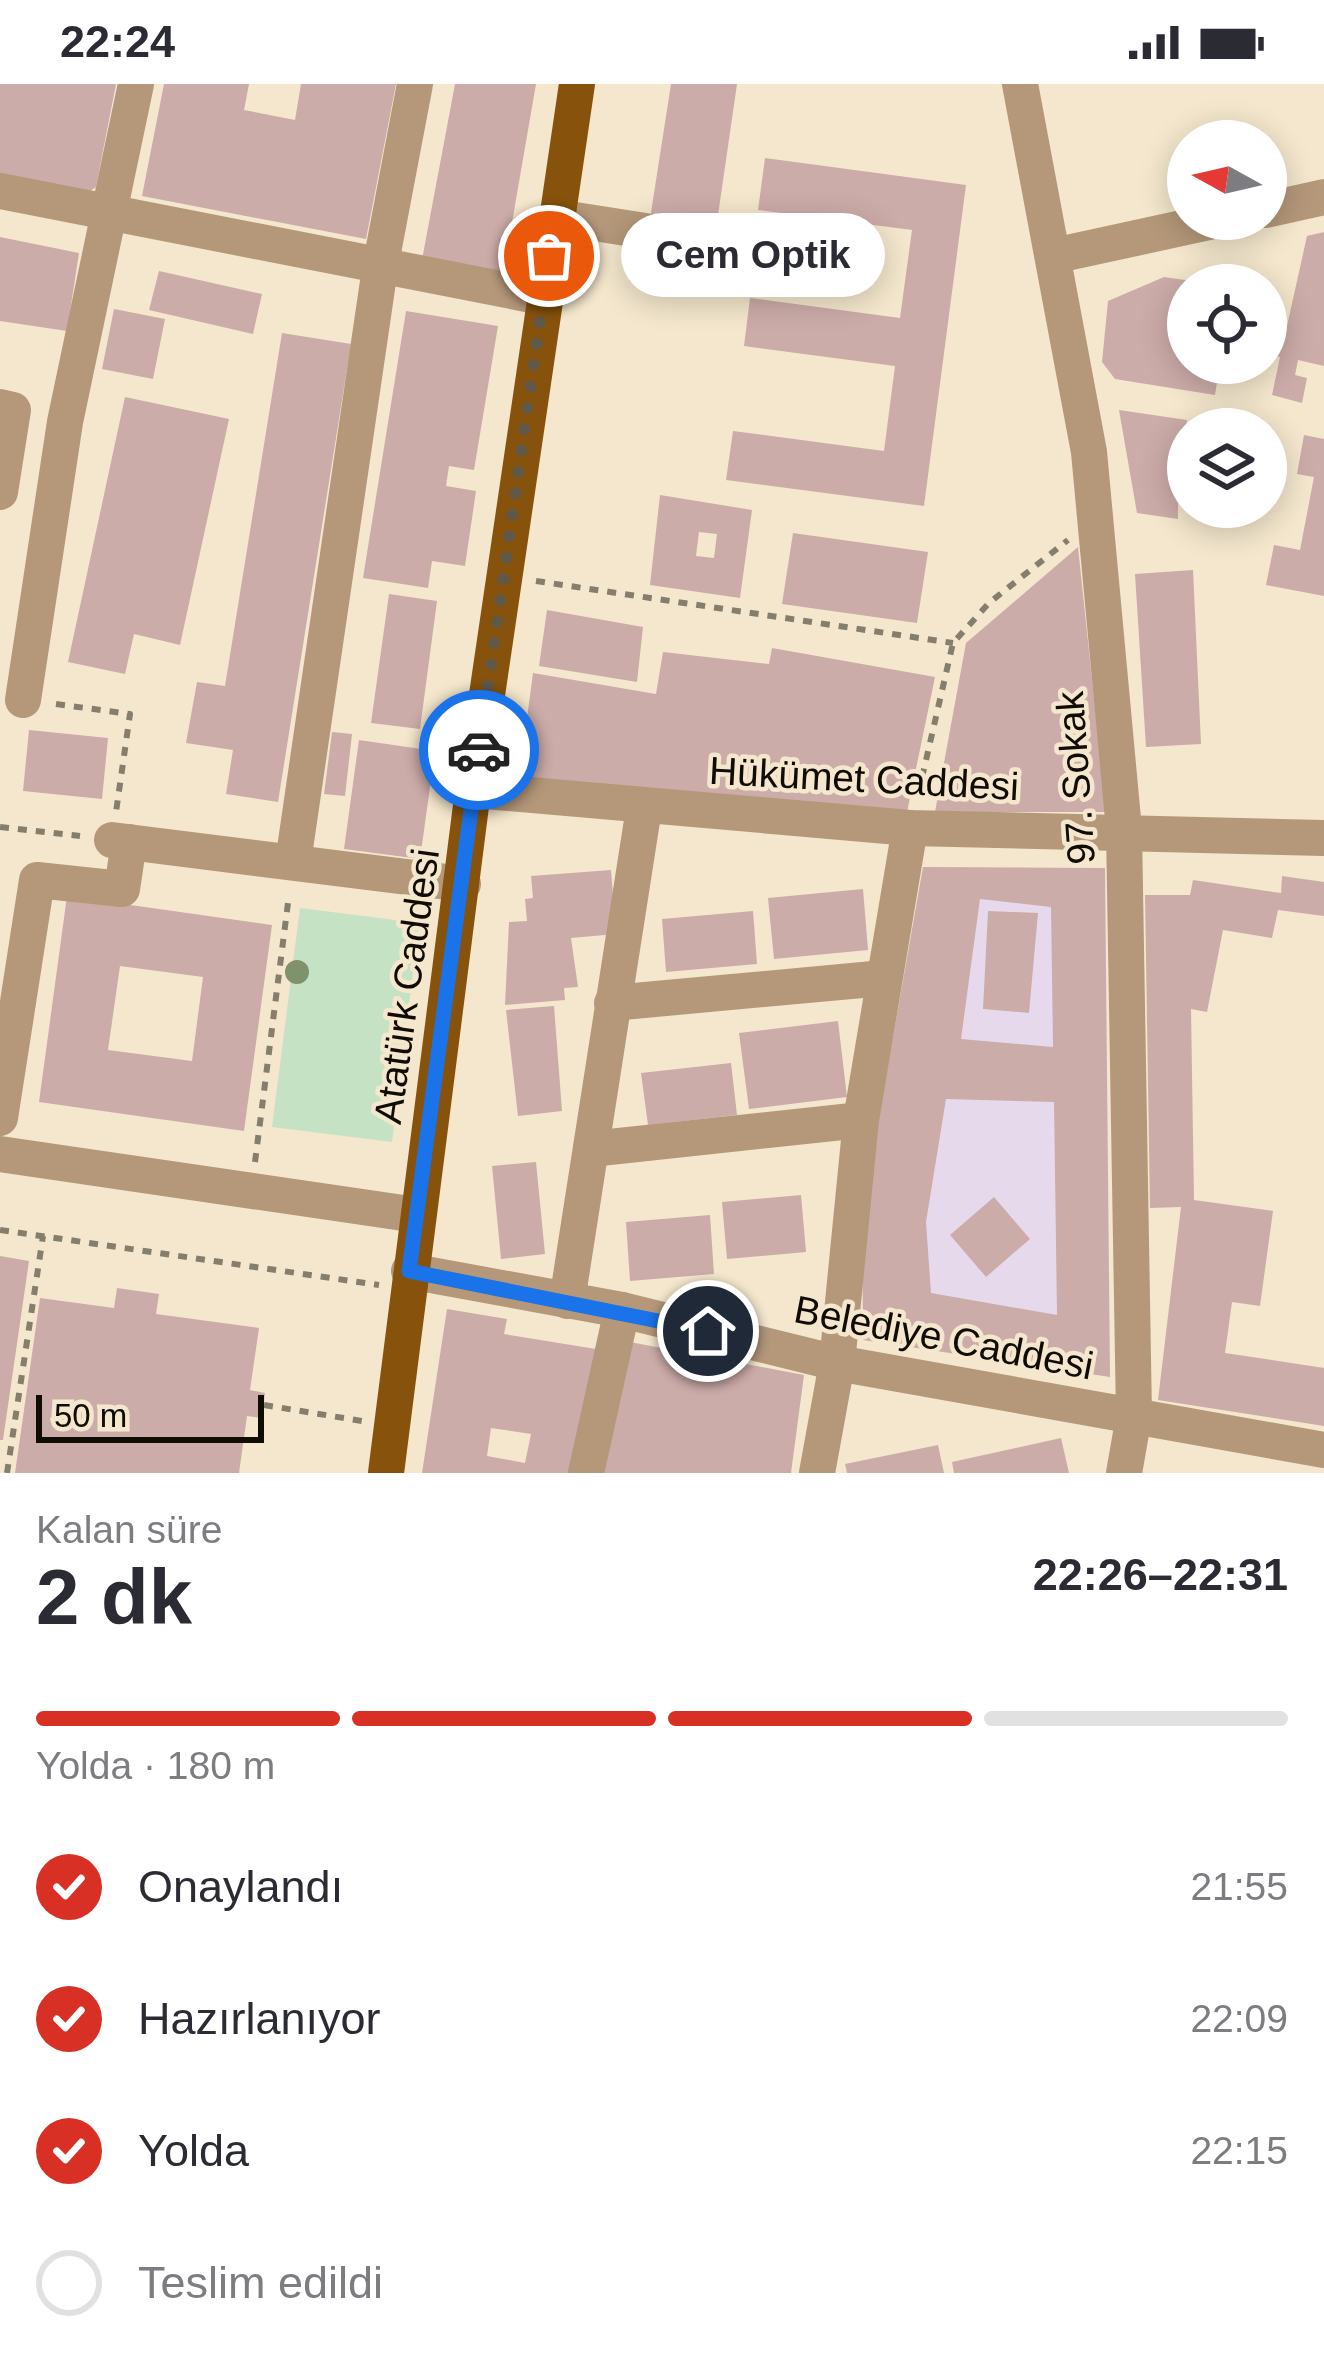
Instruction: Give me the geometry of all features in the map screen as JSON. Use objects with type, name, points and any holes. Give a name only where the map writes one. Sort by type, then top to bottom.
[{"type":"main road","name":"Atatürk Caddesi","points":[[386,1473],[473,790],[577,84]]},
{"type":"street","points":[[23,700],[65,422],[136,84]]},
{"type":"street","points":[[293,862],[380,268],[416,84]]},
{"type":"street","name":"97. Sokak","points":[[1020,84],[1096,518],[1124,830],[1134,1416],[1124,1473]]},
{"type":"street","points":[[0,191],[542,297]]},
{"type":"street","points":[[1287,205],[1324,197]]},
{"type":"street","points":[[556,217],[703,240]]},
{"type":"street","points":[[1053,256],[1167,231]]},
{"type":"street","points":[[0,492],[6,409],[65,422]]},
{"type":"street","name":"Hükümet Caddesi","points":[[473,790],[910,828],[1324,838]]},
{"type":"street","points":[[568,1301],[644,808]]},
{"type":"street","points":[[817,1473],[837,1363],[861,1120],[910,828]]},
{"type":"street","points":[[0,1118],[38,880],[122,889],[120,841],[463,884]]},
{"type":"street","points":[[612,1003],[884,978]]},
{"type":"street","points":[[591,1149],[861,1120]]},
{"type":"street","points":[[0,1154],[418,1215]]},
{"type":"street","name":"Belediye Caddesi","points":[[408,1280],[622,1310],[837,1363],[1324,1450]]},
{"type":"street","points":[[586,1473],[622,1310]]},
{"type":"path","points":[[910,828],[953,643],[989,603],[1096,518]]},
{"type":"path","points":[[536,580],[953,643]]},
{"type":"path","points":[[0,827],[120,841],[130,714],[23,700]]},
{"type":"path","points":[[251,1192],[293,862]]},
{"type":"path","points":[[0,1230],[408,1280]]},
{"type":"path","points":[[7,1473],[43,1236]]},
{"type":"path","points":[[264,1406],[365,1421]]},
{"type":"shaded area","points":[[957,893],[1064,895],[1078,1342],[902,1314]]},
{"type":"green space","points":[[300,908],[419,923],[392,1142],[272,1127]]},
{"type":"building","points":[[0,84],[116,84],[96,187],[83,196],[0,180]]},
{"type":"building","points":[[164,84],[249,84],[244,110],[295,120],[301,84],[396,84],[366,239],[142,196]]},
{"type":"building","points":[[455,84],[536,84],[502,280],[421,265]]},
{"type":"building","points":[[671,84],[737,84],[716,229],[650,219]]},
{"type":"building","points":[[765,158],[966,185],[924,506],[726,480],[733,431],[884,451],[895,366],[744,346],[750,298],[900,318],[912,230],[758,210]]},
{"type":"building","points":[[1324,232],[1324,366],[1298,360],[1295,375],[1307,378],[1302,403],[1272,395],[1274,384],[1287,384],[1287,326],[1307,236]]},
{"type":"building","points":[[0,237],[79,253],[67,331],[0,321]]},
{"type":"building","points":[[159,271],[262,294],[253,334],[149,310]]},
{"type":"building","points":[[1167,277],[1167,384],[1217,384],[1215,395],[1115,379],[1102,362],[1108,301]]},
{"type":"building","points":[[114,309],[165,319],[153,379],[102,369]]},
{"type":"building","points":[[406,311],[498,326],[474,470],[449,466],[446,486],[476,491],[465,566],[432,561],[428,588],[363,578]]},
{"type":"building","points":[[282,333],[351,344],[278,802],[226,794],[233,750],[186,743],[197,682],[225,686]]},
{"type":"building","points":[[125,397],[229,419],[180,645],[134,634],[125,674],[68,662]]},
{"type":"building","points":[[1119,410],[1167,417],[1167,517],[1137,513]]},
{"type":"building","points":[[1304,435],[1324,439],[1324,596],[1266,585],[1274,545],[1300,550],[1314,477],[1297,474]]},
{"type":"building","points":[[660,495],[752,510],[740,598],[650,585]],"holes":[[[699,532],[717,534],[714,558],[696,556]]]},
{"type":"building","points":[[793,533],[928,552],[917,623],[782,604]]},
{"type":"building","points":[[1078,547],[1106,812],[935,812],[966,643]]},
{"type":"building","points":[[1193,570],[1201,744],[1146,747],[1135,574]]},
{"type":"building","points":[[389,594],[437,601],[420,729],[371,723]]},
{"type":"building","points":[[547,610],[643,627],[637,682],[539,666]]},
{"type":"building","points":[[772,648],[935,677],[906,817],[518,786],[533,673],[656,694],[663,652],[769,664]]},
{"type":"building","points":[[29,730],[108,738],[102,799],[23,791]]},
{"type":"building","points":[[332,732],[352,734],[345,796],[324,794]]},
{"type":"building","points":[[359,740],[435,751],[420,859],[344,849]]},
{"type":"building","points":[[923,867],[1105,868],[1110,1377],[863,1340],[862,1213]],"holes":[[[980,899],[1051,907],[1053,1047],[961,1039]],[[946,1099],[1054,1102],[1057,1315],[931,1293],[926,1222]]]},
{"type":"building","points":[[611,870],[616,934],[571,938],[578,987],[564,988],[565,1000],[505,1005],[509,922],[527,921],[525,899],[533,898],[531,876]]},
{"type":"building","points":[[1282,876],[1324,882],[1324,916],[1278,910],[1272,938],[1223,930],[1207,1012],[1191,1009],[1194,1200],[1273,1211],[1260,1306],[1232,1302],[1225,1353],[1324,1368],[1324,1426],[1158,1400],[1181,1207],[1150,1208],[1145,895],[1190,895],[1193,880],[1281,893]]},
{"type":"building","points":[[863,889],[868,950],[774,959],[768,898]]},
{"type":"building","points":[[67,896],[272,925],[244,1131],[39,1102]],"holes":[[[120,966],[203,977],[192,1061],[108,1050]]]},
{"type":"building","points":[[753,911],[757,964],[666,972],[662,919]]},
{"type":"building","points":[[988,911],[1038,913],[1029,1013],[983,1009]]},
{"type":"building","points":[[554,1006],[562,1111],[518,1116],[506,1010]]},
{"type":"building","points":[[838,1021],[847,1097],[749,1109],[739,1033]]},
{"type":"building","points":[[731,1063],[737,1115],[648,1125],[641,1073]]},
{"type":"building","points":[[536,1162],[545,1254],[501,1259],[492,1166]]},
{"type":"building","points":[[801,1195],[806,1252],[727,1259],[722,1202]]},
{"type":"building","points":[[994,1197],[1030,1239],[986,1277],[950,1235]]},
{"type":"building","points":[[710,1215],[714,1274],[630,1281],[626,1222]]},
{"type":"building","points":[[0,1256],[29,1261],[3,1440],[0,1440]]},
{"type":"building","points":[[117,1288],[159,1294],[156,1314],[259,1328],[250,1390],[265,1393],[262,1418],[247,1416],[239,1473],[15,1473],[40,1298],[114,1308]]},
{"type":"building","points":[[447,1309],[507,1319],[504,1334],[602,1350],[571,1473],[422,1473]],"holes":[[[491,1428],[531,1434],[525,1463],[487,1456]]]},
{"type":"building","points":[[630,1342],[804,1375],[791,1473],[601,1473]]},
{"type":"building","points":[[1061,1438],[1069,1473],[954,1473],[952,1462]]},
{"type":"building","points":[[938,1445],[944,1473],[847,1473],[845,1464]]},
{"type":"way so far","points":[[479,750],[549,256]]},
{"type":"place","name":"Cem Optik","points":[[549,256]]},
{"type":"route","points":[[479,750],[409,1271],[622,1310],[708,1331]]}]
